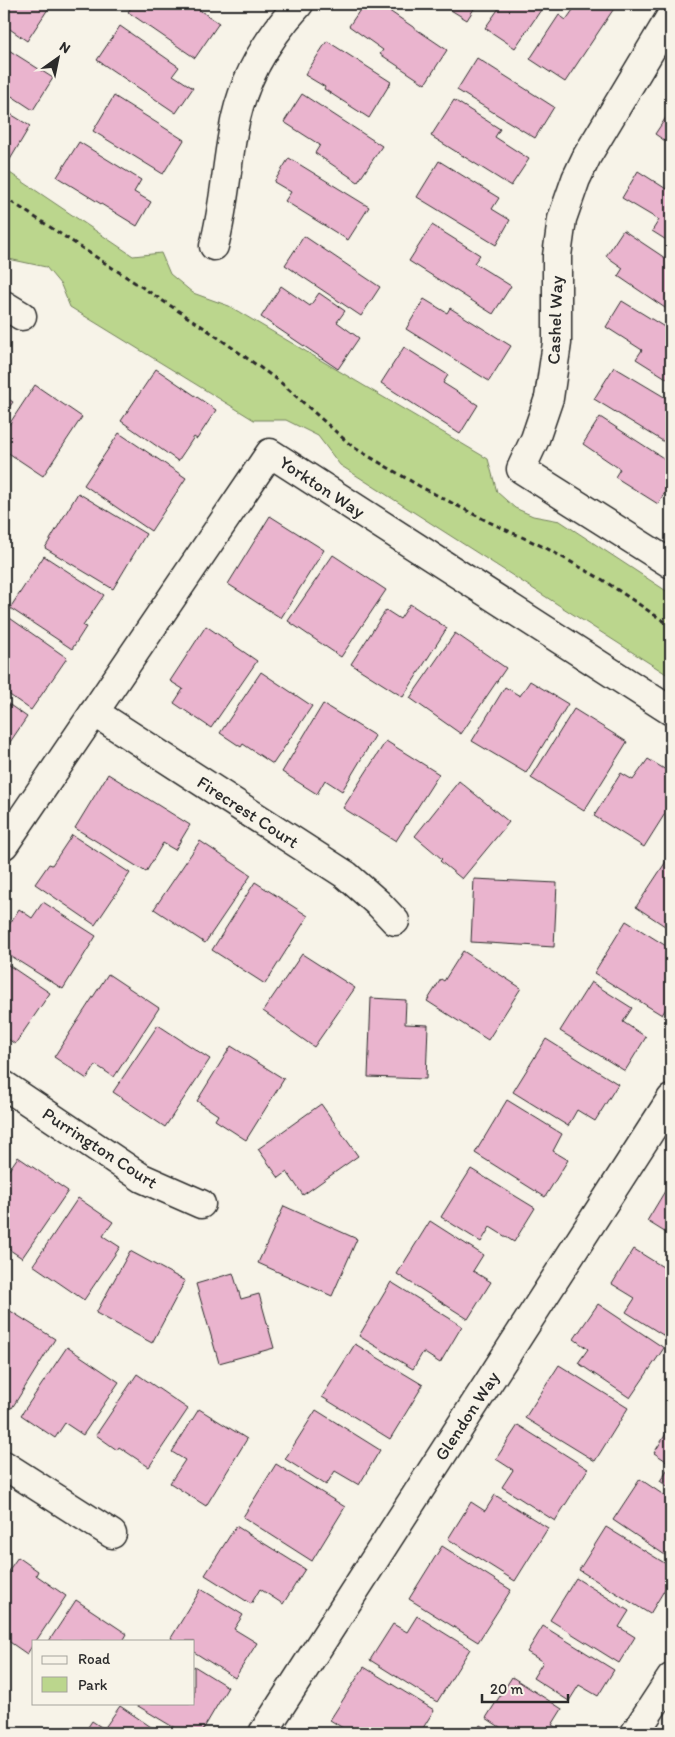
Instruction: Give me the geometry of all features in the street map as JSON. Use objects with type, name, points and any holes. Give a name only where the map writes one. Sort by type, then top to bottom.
[{"type":"street","points":[[214,246],[221,223],[233,130],[246,85],[262,51],[283,21],[298,4]]},
{"type":"street","name":"Cashel Way","points":[[671,16],[587,156],[576,179],[562,219],[557,256],[557,343],[549,398],[535,439],[521,469],[671,564]]},
{"type":"street","name":"Yorkton Way","points":[[4,844],[270,453],[671,711]]},
{"type":"street","name":"Firecrest Court","points":[[94,712],[346,875],[379,904],[394,921]]},
{"type":"street","name":"Purrington Court","points":[[4,1085],[142,1178],[201,1204]]},
{"type":"street","name":"Glendon Way","points":[[263,1733],[671,1098]]},
{"type":"street","points":[[4,1464],[112,1534]]},
{"type":"street","points":[[635,1733],[671,1678]]},
{"type":"path","points":[[4,197],[206,329],[279,382],[353,447],[421,487],[489,522],[546,548],[603,580],[671,626]]},
{"type":"green space","points":[[4,169],[133,256],[161,253],[170,274],[193,293],[229,306],[488,459],[497,492],[515,508],[533,516],[560,521],[671,594],[671,677],[340,465],[318,436],[286,420],[254,420],[70,307],[61,285],[46,267],[4,258]]},
{"type":"building","points":[[4,4],[47,4],[50,6],[27,41],[4,25]]},
{"type":"building","points":[[134,4],[190,4],[219,23],[195,58],[128,12]]},
{"type":"building","points":[[364,4],[379,4],[447,50],[425,84],[380,54],[383,50],[349,26]]},
{"type":"building","points":[[441,4],[477,4],[467,20]]},
{"type":"building","points":[[502,4],[545,4],[515,48],[485,28]]},
{"type":"building","points":[[577,4],[617,4],[565,82],[530,59],[559,15],[566,20]]},
{"type":"building","points":[[120,26],[179,67],[173,75],[193,88],[176,113],[97,60]]},
{"type":"building","points":[[327,41],[391,82],[369,118],[305,75]]},
{"type":"building","points":[[4,47],[53,78],[33,110],[4,91]]},
{"type":"building","points":[[477,58],[554,107],[535,138],[457,90]]},
{"type":"building","points":[[302,94],[382,146],[358,182],[315,153],[320,145],[284,122]]},
{"type":"building","points":[[114,96],[184,140],[163,174],[93,131]]},
{"type":"building","points":[[454,100],[500,129],[495,137],[529,159],[511,186],[431,136]]},
{"type":"building","points":[[4,110],[30,126],[8,163],[4,160]]},
{"type":"building","points":[[671,110],[671,145],[655,134]]},
{"type":"building","points":[[79,142],[141,180],[134,192],[151,202],[137,226],[57,177]]},
{"type":"building","points":[[289,158],[369,207],[348,240],[285,201],[291,192],[274,182]]},
{"type":"building","points":[[439,161],[499,198],[492,209],[510,220],[496,245],[417,197]]},
{"type":"building","points":[[638,171],[671,192],[671,243],[652,231],[659,220],[622,198]]},
{"type":"building","points":[[432,225],[480,255],[474,263],[511,286],[493,314],[409,261]]},
{"type":"building","points":[[623,230],[671,262],[671,312],[618,276],[623,268],[606,256]]},
{"type":"building","points":[[304,236],[380,287],[361,316],[285,265]]},
{"type":"building","points":[[281,286],[310,306],[319,293],[345,311],[337,322],[359,338],[338,369],[261,317]]},
{"type":"building","points":[[424,299],[447,313],[450,308],[511,346],[489,381],[406,329]]},
{"type":"building","points":[[622,301],[671,331],[671,381],[636,359],[642,350],[606,327]]},
{"type":"building","points":[[404,347],[448,375],[443,383],[478,405],[460,434],[381,383]]},
{"type":"building","points":[[614,367],[671,401],[671,446],[594,399]]},
{"type":"building","points":[[156,369],[216,410],[197,439],[194,437],[178,461],[121,421]]},
{"type":"building","points":[[35,385],[82,417],[43,476],[4,450],[4,432]]},
{"type":"building","points":[[4,396],[13,402],[4,414]]},
{"type":"building","points":[[600,417],[671,463],[671,482],[658,504],[615,477],[620,469],[583,444]]},
{"type":"building","points":[[119,433],[186,478],[151,531],[84,485]]},
{"type":"building","points":[[78,493],[146,534],[113,589],[45,548]]},
{"type":"building","points":[[270,516],[324,550],[281,618],[228,584]]},
{"type":"building","points":[[4,523],[9,527],[4,536]]},
{"type":"building","points":[[333,555],[386,590],[341,657],[288,621]]},
{"type":"building","points":[[44,556],[104,595],[83,626],[86,627],[72,649],[10,608]]},
{"type":"building","points":[[410,604],[447,628],[403,697],[351,664],[386,610],[400,619]]},
{"type":"building","points":[[4,614],[67,658],[31,710],[4,691]]},
{"type":"building","points":[[206,626],[257,661],[211,728],[174,703],[183,689],[170,681]]},
{"type":"building","points":[[455,633],[506,668],[461,734],[410,698]]},
{"type":"building","points":[[261,672],[312,706],[273,764],[243,744],[241,747],[220,733]]},
{"type":"building","points":[[530,681],[568,704],[526,773],[472,741],[505,687],[520,696]]},
{"type":"building","points":[[4,701],[27,717],[4,751]]},
{"type":"building","points":[[323,704],[375,736],[342,791],[325,780],[317,794],[282,772]]},
{"type":"building","points":[[574,709],[627,742],[584,811],[531,778]]},
{"type":"building","points":[[386,741],[439,774],[396,841],[343,808]]},
{"type":"building","points":[[648,759],[671,773],[671,804],[644,847],[594,816],[621,773],[633,780]]},
{"type":"building","points":[[108,774],[190,825],[175,850],[163,843],[146,872],[75,828]]},
{"type":"building","points":[[459,781],[509,822],[462,879],[440,861],[442,859],[415,836]]},
{"type":"building","points":[[72,835],[130,873],[95,925],[35,884],[49,864],[52,865]]},
{"type":"building","points":[[200,841],[251,875],[205,943],[154,909]]},
{"type":"building","points":[[671,854],[671,930],[636,907]]},
{"type":"building","points":[[474,879],[557,883],[554,947],[471,942]]},
{"type":"building","points":[[255,882],[308,916],[265,984],[212,950]]},
{"type":"building","points":[[43,902],[96,936],[63,989],[4,952],[4,933],[19,909],[32,918]]},
{"type":"building","points":[[626,921],[671,949],[671,1000],[662,1015],[594,973]]},
{"type":"building","points":[[463,951],[521,988],[488,1040],[427,1001],[441,979],[444,981]]},
{"type":"building","points":[[302,954],[355,988],[314,1047],[263,1011]]},
{"type":"building","points":[[4,962],[50,993],[15,1044],[4,1036]]},
{"type":"building","points":[[108,974],[159,1008],[114,1077],[96,1065],[87,1079],[54,1057]]},
{"type":"building","points":[[591,982],[632,1008],[623,1022],[646,1037],[625,1071],[560,1031]]},
{"type":"building","points":[[371,998],[406,1000],[405,1024],[428,1025],[426,1079],[368,1077]]},
{"type":"building","points":[[158,1025],[210,1059],[165,1127],[113,1092]]},
{"type":"building","points":[[546,1039],[618,1084],[595,1121],[577,1110],[568,1126],[513,1092]]},
{"type":"building","points":[[231,1046],[284,1079],[246,1140],[215,1120],[218,1115],[197,1101]]},
{"type":"building","points":[[507,1100],[562,1134],[553,1151],[568,1160],[545,1197],[475,1153]]},
{"type":"building","points":[[321,1104],[358,1156],[303,1195],[287,1172],[279,1178],[258,1149]]},
{"type":"building","points":[[18,1157],[68,1191],[22,1258],[4,1246],[4,1177]]},
{"type":"building","points":[[471,1169],[535,1208],[514,1242],[490,1227],[481,1242],[441,1217]]},
{"type":"building","points":[[671,1181],[671,1236],[647,1221]]},
{"type":"building","points":[[78,1198],[113,1222],[103,1236],[120,1247],[84,1300],[33,1265]]},
{"type":"building","points":[[284,1206],[357,1239],[332,1296],[258,1263]]},
{"type":"building","points":[[430,1221],[483,1255],[473,1271],[491,1282],[468,1319],[397,1274]]},
{"type":"building","points":[[634,1249],[671,1272],[671,1340],[626,1312],[635,1298],[612,1284]]},
{"type":"building","points":[[130,1251],[185,1281],[152,1343],[96,1313]]},
{"type":"building","points":[[233,1273],[241,1299],[259,1294],[274,1348],[219,1363],[196,1284]]},
{"type":"building","points":[[391,1282],[462,1326],[440,1363],[423,1352],[413,1369],[359,1336]]},
{"type":"building","points":[[598,1304],[664,1348],[630,1398],[578,1363],[588,1349],[574,1339]]},
{"type":"building","points":[[4,1307],[55,1339],[12,1408],[4,1403]]},
{"type":"building","points":[[355,1344],[423,1385],[390,1439],[322,1397]]},
{"type":"building","points":[[67,1347],[119,1382],[83,1435],[65,1423],[55,1438],[21,1415]]},
{"type":"building","points":[[559,1365],[628,1408],[595,1461],[525,1418]]},
{"type":"building","points":[[137,1374],[188,1409],[149,1467],[119,1447],[117,1450],[96,1435]]},
{"type":"building","points":[[199,1409],[247,1439],[206,1506],[170,1483],[185,1460],[172,1452]]},
{"type":"building","points":[[316,1410],[380,1450],[359,1485],[335,1471],[326,1485],[285,1459]]},
{"type":"building","points":[[518,1425],[588,1469],[555,1521],[502,1487],[513,1470],[496,1459]]},
{"type":"building","points":[[669,1429],[671,1430],[671,1464],[654,1453]]},
{"type":"building","points":[[276,1464],[345,1507],[312,1561],[243,1517]]},
{"type":"building","points":[[671,1464],[671,1489],[660,1481]]},
{"type":"building","points":[[640,1479],[671,1500],[671,1559],[613,1520]]},
{"type":"building","points":[[495,1495],[548,1528],[515,1581],[448,1539],[471,1502],[485,1511]]},
{"type":"building","points":[[236,1526],[305,1569],[283,1604],[260,1589],[251,1604],[205,1575]]},
{"type":"building","points":[[606,1527],[671,1567],[671,1579],[650,1614],[579,1570]]},
{"type":"building","points":[[442,1546],[511,1590],[478,1642],[409,1599]]},
{"type":"building","points":[[18,1557],[38,1571],[36,1575],[66,1596],[37,1640],[32,1640],[32,1646],[27,1654],[4,1638],[4,1577]]},
{"type":"building","points":[[576,1578],[629,1611],[619,1627],[635,1637],[619,1663],[550,1620]]},
{"type":"building","points":[[201,1589],[243,1615],[234,1629],[257,1643],[235,1678],[195,1653],[195,1640],[174,1640],[171,1638]]},
{"type":"building","points":[[76,1600],[127,1634],[124,1640],[50,1640]]},
{"type":"building","points":[[417,1616],[470,1649],[437,1702],[370,1660],[393,1624],[407,1632]]},
{"type":"building","points":[[543,1626],[614,1670],[598,1696],[579,1685],[569,1701],[533,1678],[543,1662],[527,1652]]},
{"type":"building","points":[[195,1667],[228,1687],[201,1733],[183,1733],[135,1704],[195,1704]]},
{"type":"building","points":[[364,1667],[434,1710],[420,1733],[351,1733],[330,1720]]},
{"type":"building","points":[[512,1677],[562,1709],[552,1725],[566,1733],[509,1733],[486,1718]]},
{"type":"building","points":[[120,1706],[160,1733],[84,1733],[92,1721],[104,1729]]},
{"type":"building","points":[[4,1712],[8,1721],[4,1723]]},
{"type":"building","points":[[480,1725],[494,1733],[475,1733]]}]
